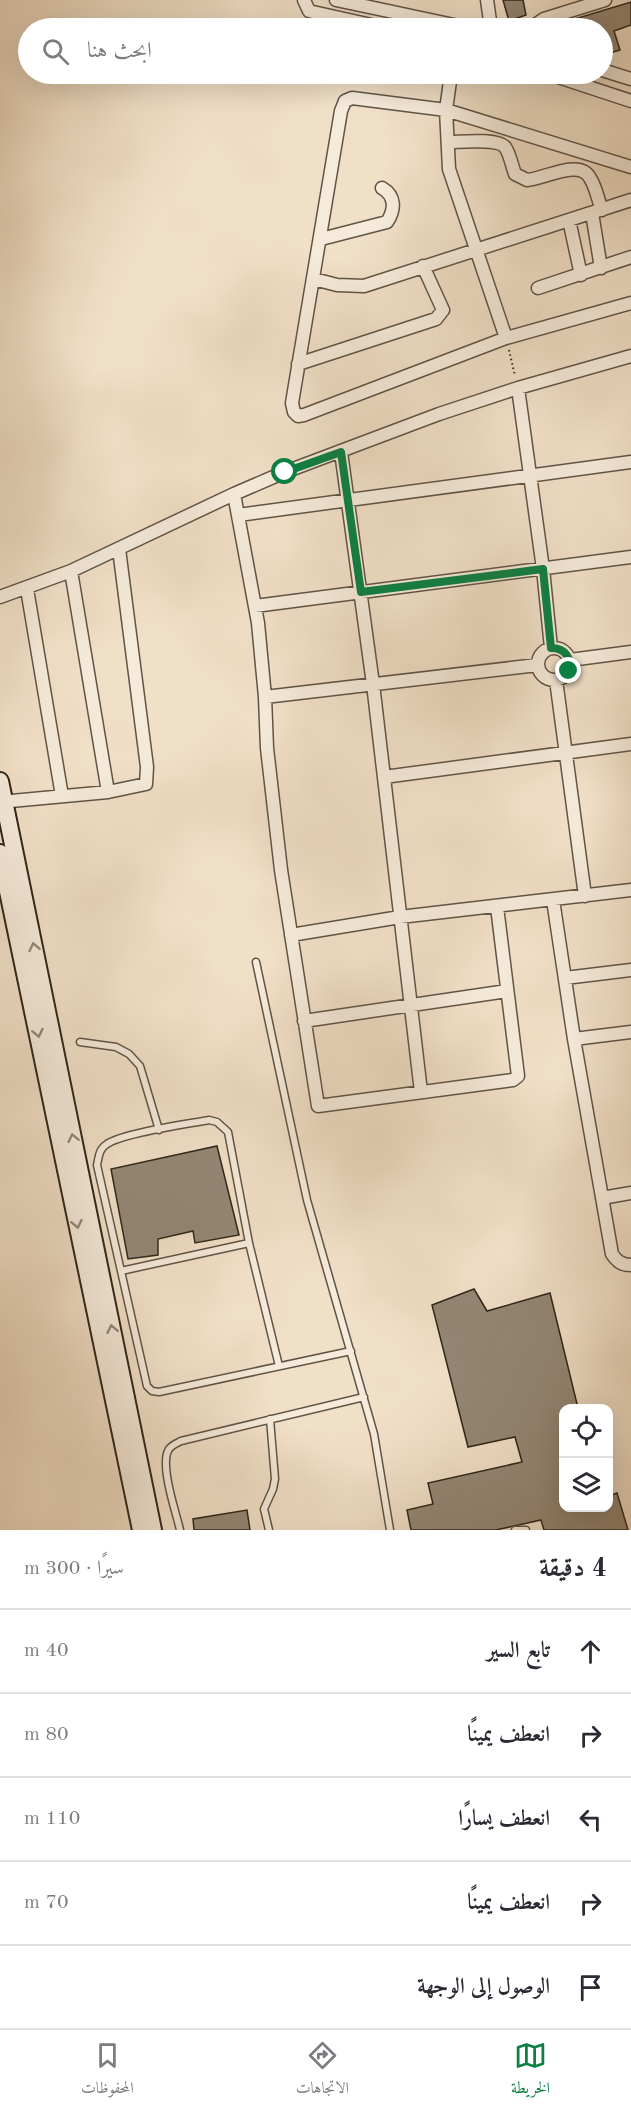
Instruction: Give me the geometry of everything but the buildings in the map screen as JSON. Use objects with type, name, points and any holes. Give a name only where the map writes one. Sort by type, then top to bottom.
[{"type":"street","points":[[304,0],[307,8],[313,12],[340,18]]},
{"type":"street","points":[[336,0],[421,18]]},
{"type":"street","points":[[487,0],[490,18]]},
{"type":"street","points":[[547,18],[605,0]]},
{"type":"street","points":[[613,73],[631,79]]},
{"type":"street","points":[[450,84],[446,110],[449,169],[507,342]]},
{"type":"street","points":[[579,84],[631,101]]},
{"type":"street","points":[[631,167],[446,110],[352,98],[345,101],[341,111],[298,364],[292,403],[294,412],[298,416],[304,415],[507,342],[631,303]]},
{"type":"street","points":[[448,142],[490,141],[500,144],[505,147],[515,174],[526,180],[573,168],[582,170],[589,176],[597,212],[601,268]]},
{"type":"street","points":[[321,239],[387,222],[393,213],[393,202],[388,192],[382,188]]},
{"type":"street","points":[[314,279],[337,285],[364,286],[631,200]]},
{"type":"street","points":[[569,220],[581,275]]},
{"type":"street","points":[[538,288],[631,257]]},
{"type":"street","points":[[298,364],[436,319],[443,310],[423,266]]},
{"type":"street","points":[[0,597],[71,571],[285,472],[516,383],[631,356]]},
{"type":"street","points":[[516,383],[531,476],[551,648]]},
{"type":"street","points":[[341,452],[374,684],[421,1092]]},
{"type":"street","points":[[238,515],[631,462]]},
{"type":"street","points":[[234,494],[255,606],[265,697],[267,748],[291,936],[318,1106],[513,1080],[518,1076],[497,907]]},
{"type":"street","points":[[2,802],[108,792],[146,784],[140,705],[119,549]]},
{"type":"street","points":[[255,606],[631,557]]},
{"type":"street","points":[[71,571],[108,792]]},
{"type":"street","points":[[27,589],[62,796]]},
{"type":"street","points":[[551,648],[561,649],[570,660],[569,671],[561,679],[556,680],[550,680],[541,675],[537,665],[540,656],[551,648]]},
{"type":"street","points":[[570,660],[631,652]]},
{"type":"street","points":[[265,697],[537,665]]},
{"type":"street","points":[[556,680],[585,896]]},
{"type":"street","points":[[384,777],[631,744]]},
{"type":"street","points":[[0,781],[2,802],[153,1530]]},
{"type":"street","points":[[0,853],[141,1530]]},
{"type":"street","points":[[291,936],[400,917],[631,890]]},
{"type":"street","points":[[553,900],[574,1039],[612,1254],[624,1265],[631,1264]]},
{"type":"street","points":[[565,978],[631,970]]},
{"type":"street","points":[[304,1021],[507,991]]},
{"type":"street","points":[[574,1039],[631,1032]]},
{"type":"street","points":[[602,1198],[631,1193]]},
{"type":"lane","points":[[256,962],[307,1200],[374,1434],[390,1530]]},
{"type":"lane","points":[[80,1042],[116,1047],[129,1054],[140,1066],[159,1130]]},
{"type":"lane","points":[[279,1366],[249,1243],[228,1132],[217,1122],[209,1120],[130,1135],[108,1143],[99,1151],[97,1164],[147,1386],[159,1392],[351,1351]]},
{"type":"lane","points":[[121,1271],[249,1243]]},
{"type":"lane","points":[[180,1530],[165,1466],[166,1455],[170,1447],[181,1441],[364,1397]]},
{"type":"lane","points":[[269,1530],[264,1509],[275,1479],[270,1419]]},
{"type":"lane","points":[[514,1530],[525,1530]]},
{"type":"path","points":[[507,342],[516,383]]},
{"type":"route","points":[[285,472],[341,452],[361,592],[543,569],[551,648],[565,652],[570,660],[569,671]]}]
